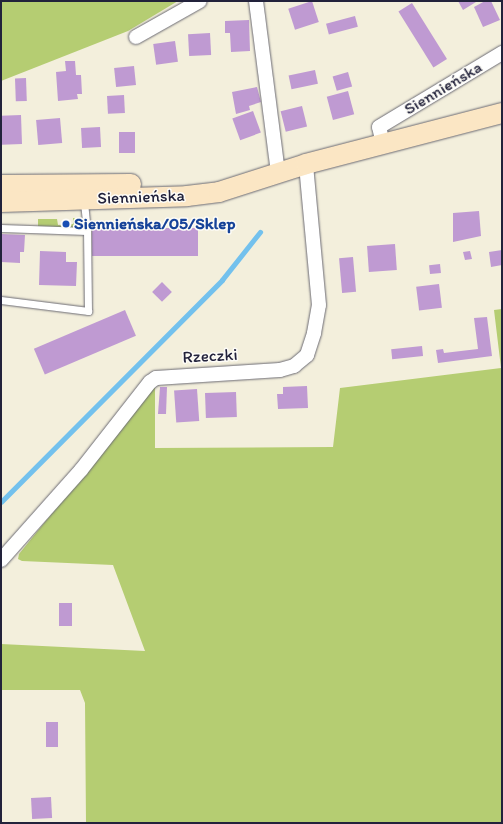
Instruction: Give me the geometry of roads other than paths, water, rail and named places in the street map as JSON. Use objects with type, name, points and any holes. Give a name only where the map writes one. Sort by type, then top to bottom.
[{"type":"main road","name":"Siennieńska","points":[[1,185],[83,192],[116,197],[187,196],[219,192],[306,164],[502,113]]},
{"type":"main road","name":"Siennieńska","points":[[1,202],[83,192]]},
{"type":"street","points":[[136,37],[200,1]]},
{"type":"street","points":[[256,1],[278,172]]},
{"type":"street","name":"Siennieńska","points":[[383,144],[379,127],[502,53]]},
{"type":"street","name":"Rzeczki","points":[[1,560],[81,470],[150,382],[156,378],[280,370],[294,366],[307,355],[314,333],[319,305],[306,164]]},
{"type":"lane","points":[[1,300],[88,311],[87,231],[83,192]]},
{"type":"lane","points":[[1,228],[87,231]]},
{"type":"waterway","points":[[1,502],[222,280],[260,232]]},
{"type":"place","name":"Siennieńska/05/Sklep","points":[[66,224]]}]
